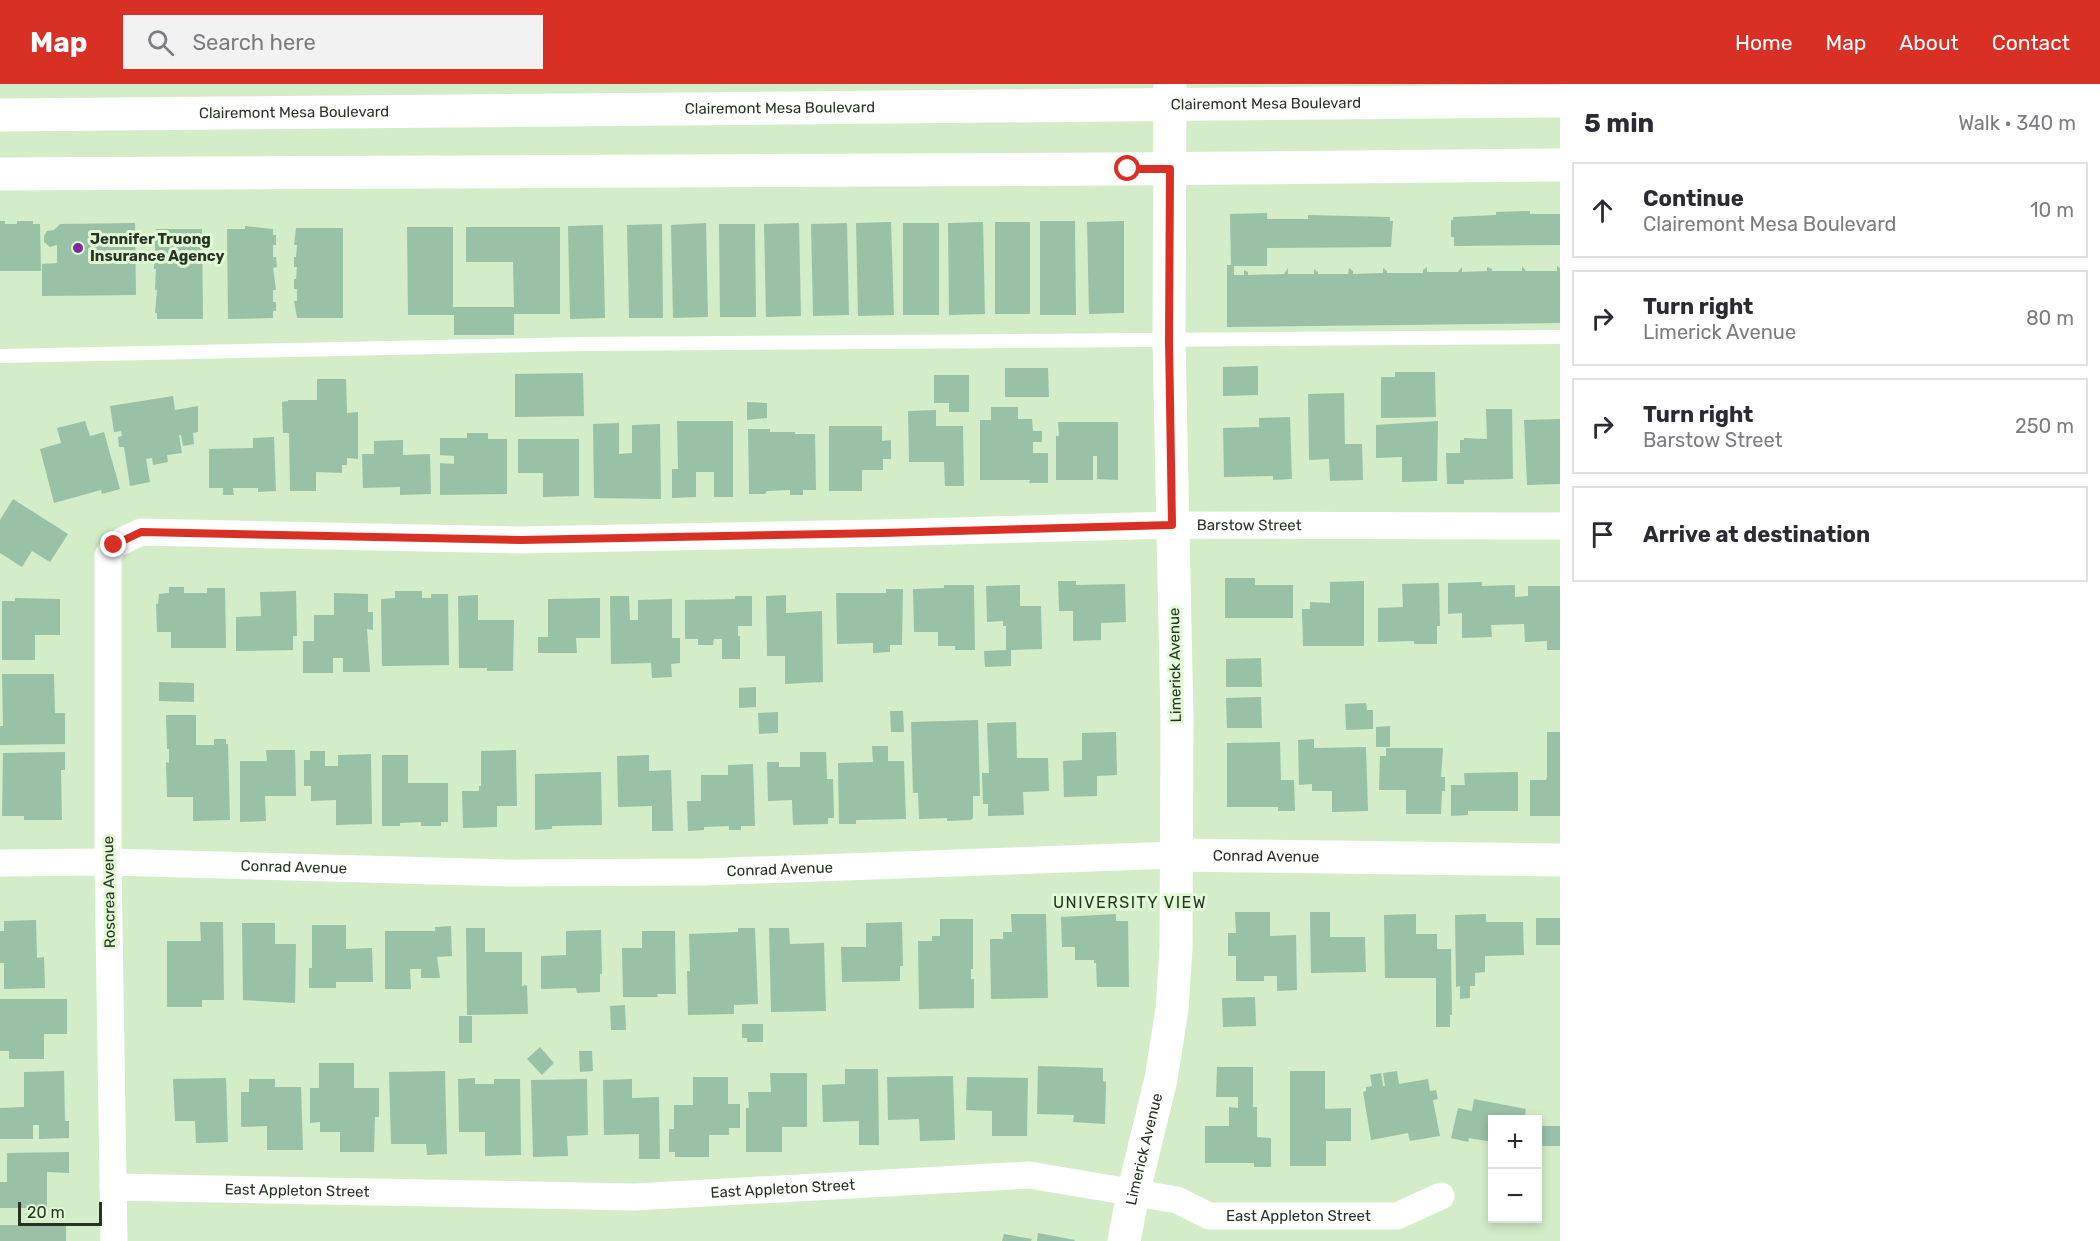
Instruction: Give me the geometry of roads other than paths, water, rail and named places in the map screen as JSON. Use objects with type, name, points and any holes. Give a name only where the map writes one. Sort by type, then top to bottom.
[{"type":"main road","name":"Clairemont Mesa Boulevard","points":[[0,115],[1170,95],[1560,101]]},
{"type":"main road","name":"Limerick Avenue","points":[[1124,1241],[1161,1079],[1172,1009],[1176,948],[1176,720],[1169,340],[1170,95]]},
{"type":"main road","points":[[0,174],[1560,165]]},
{"type":"main road","name":"Conrad Avenue","points":[[1176,855],[1560,860]]},
{"type":"street","name":"Barstow Street","points":[[114,545],[141,532],[520,540],[1172,525],[1560,526]]},
{"type":"street","name":"Roscrea Avenue","points":[[114,545],[108,556],[108,862],[114,1241]]},
{"type":"street","name":"Conrad Avenue","points":[[0,863],[108,862],[568,873],[704,872],[1176,855]]},
{"type":"street","name":"East Appleton Street","points":[[113,1187],[635,1197],[1029,1174],[1177,1200],[1209,1216],[1397,1216],[1441,1196]]},
{"type":"lane","points":[[0,356],[582,344],[1560,337]]},
{"type":"place","name":"Jennifer Truong Insurance Agency","points":[[78,248]]},
{"type":"district","name":"UNIVERSITY VIEW","points":[[1130,902]]}]
